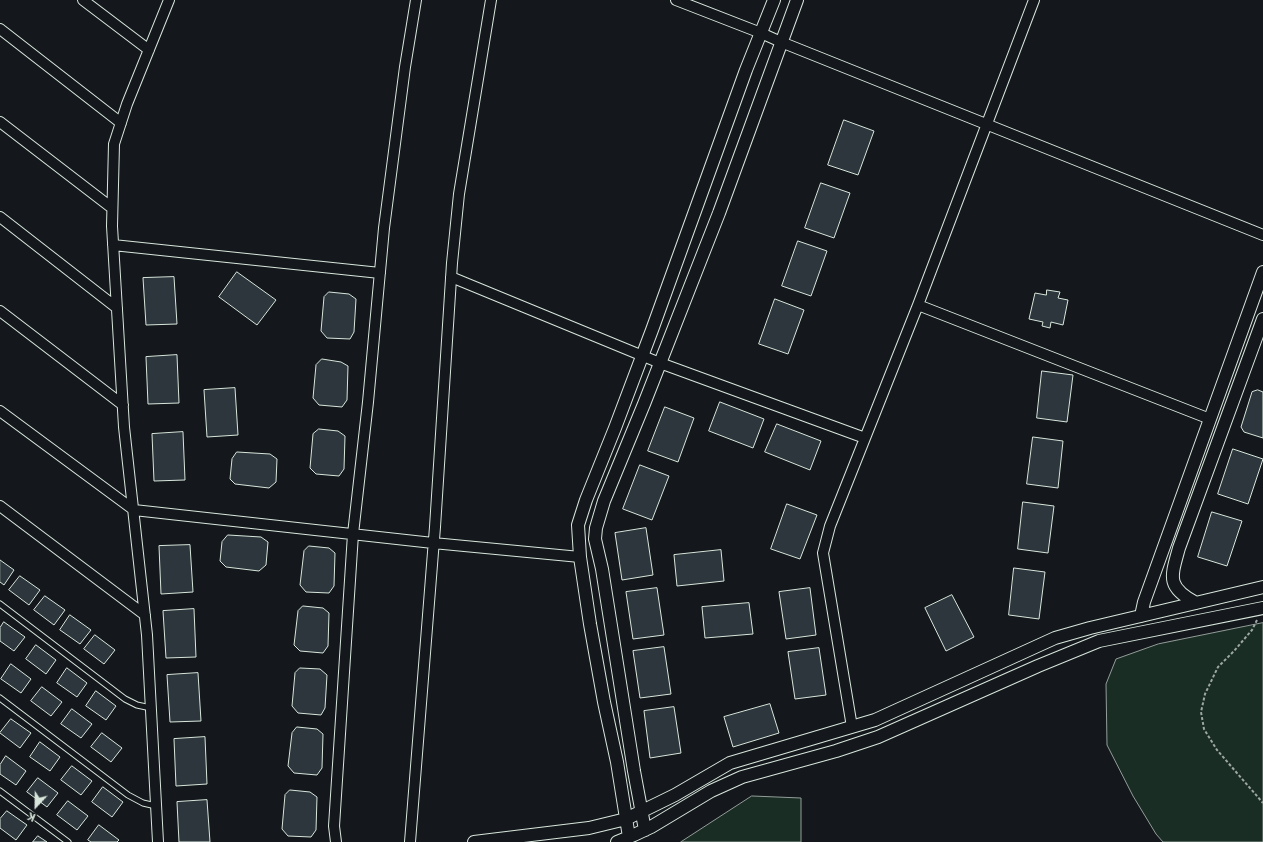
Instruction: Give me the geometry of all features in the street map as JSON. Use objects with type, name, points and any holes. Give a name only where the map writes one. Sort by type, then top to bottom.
[{"type":"street","points":[[83,0],[149,50]]},
{"type":"street","points":[[158,842],[147,635],[123,405],[112,208],[114,144],[169,0]]},
{"type":"street","points":[[336,842],[334,826],[353,534],[368,402],[387,205],[405,67],[416,0]]},
{"type":"street","points":[[410,842],[433,543],[451,277],[459,194],[491,0]]},
{"type":"street","points":[[676,0],[1263,235]]},
{"type":"street","points":[[629,840],[617,762],[591,632],[580,557],[578,532],[580,518],[615,428],[746,70],[774,0]]},
{"type":"street","points":[[645,830],[602,569],[595,539],[596,528],[604,500],[716,220],[797,0]]},
{"type":"street","points":[[852,727],[823,553],[830,526],[918,305],[1034,0]]},
{"type":"street","points":[[0,29],[121,123]]},
{"type":"street","points":[[0,122],[112,208]]},
{"type":"street","points":[[0,218],[117,308]]},
{"type":"street","points":[[113,245],[380,273]]},
{"type":"street","points":[[1141,616],[1144,602],[1263,272]]},
{"type":"street","points":[[451,277],[660,363],[865,438]]},
{"type":"street","points":[[918,305],[1210,419]]},
{"type":"street","points":[[0,311],[123,405]]},
{"type":"street","points":[[1196,603],[1183,596],[1174,584],[1172,573],[1179,548],[1263,319]]},
{"type":"street","points":[[0,411],[134,510],[433,543],[580,557]]},
{"type":"street","points":[[0,506],[145,615]]},
{"type":"street","points":[[474,842],[589,828],[626,819],[675,795],[730,763],[875,720],[1055,638],[1090,628],[1263,587]]},
{"type":"street","points":[[617,842],[629,840],[711,790],[742,777],[836,751],[878,737],[1038,666],[1099,641],[1263,608]]},
{"type":"lane","points":[[0,604],[125,699],[137,705],[151,708]]},
{"type":"lane","points":[[0,698],[128,795],[143,803],[156,806]]},
{"type":"lane","points":[[0,791],[68,842]]},
{"type":"path","points":[[1263,608],[1252,630],[1218,667],[1205,694],[1201,712],[1204,729],[1217,750],[1263,803]]},
{"type":"green space","points":[[1263,623],[1263,842],[1163,842],[1156,834],[1133,796],[1107,745],[1106,684],[1116,659],[1158,644]]},
{"type":"green space","points":[[752,796],[801,798],[801,842],[681,842]]},
{"type":"building","points":[[844,120],[874,131],[858,175],[828,165]]},
{"type":"building","points":[[821,183],[850,193],[834,238],[805,228]]},
{"type":"building","points":[[798,241],[827,251],[811,296],[782,286]]},
{"type":"building","points":[[237,272],[276,300],[257,325],[219,297]]},
{"type":"building","points":[[174,277],[177,324],[146,325],[143,278]]},
{"type":"building","points":[[1047,290],[1060,292],[1058,298],[1068,300],[1063,325],[1051,322],[1050,328],[1042,326],[1043,322],[1029,319],[1035,293],[1046,295]]},
{"type":"building","points":[[329,292],[349,294],[356,299],[354,332],[350,339],[327,338],[321,331],[324,297]]},
{"type":"building","points":[[775,299],[804,310],[788,354],[759,344]]},
{"type":"building","points":[[177,355],[179,403],[148,404],[146,357]]},
{"type":"building","points":[[322,359],[341,362],[348,366],[347,400],[342,407],[319,405],[313,398],[316,365]]},
{"type":"building","points":[[1042,371],[1073,375],[1067,422],[1037,418]]},
{"type":"building","points":[[235,388],[238,435],[207,437],[204,390]]},
{"type":"building","points":[[1258,390],[1263,392],[1263,438],[1244,432],[1241,427],[1252,392]]},
{"type":"building","points":[[720,402],[764,419],[753,448],[709,431]]},
{"type":"building","points":[[665,407],[694,418],[678,462],[648,451]]},
{"type":"building","points":[[777,424],[821,441],[810,470],[765,452]]},
{"type":"building","points":[[319,429],[338,431],[345,436],[344,469],[339,476],[316,474],[310,468],[313,434]]},
{"type":"building","points":[[183,432],[185,480],[154,481],[152,434]]},
{"type":"building","points":[[1033,437],[1063,441],[1058,488],[1027,484]]},
{"type":"building","points":[[1233,449],[1263,459],[1248,504],[1218,494]]},
{"type":"building","points":[[237,452],[270,454],[277,459],[276,482],[269,488],[235,484],[230,479],[232,459]]},
{"type":"building","points":[[640,465],[669,476],[652,520],[623,509]]},
{"type":"building","points":[[1023,502],[1054,506],[1048,553],[1018,549]]},
{"type":"building","points":[[787,504],[817,515],[800,559],[771,549]]},
{"type":"building","points":[[1212,512],[1242,521],[1227,566],[1198,557]]},
{"type":"building","points":[[646,528],[653,575],[622,580],[615,533]]},
{"type":"building","points":[[228,535],[261,537],[268,542],[266,565],[259,571],[226,567],[220,561],[222,542]]},
{"type":"building","points":[[190,545],[193,592],[161,594],[159,546]]},
{"type":"building","points":[[309,546],[329,548],[335,553],[334,586],[329,593],[306,592],[300,585],[304,551]]},
{"type":"building","points":[[721,550],[724,581],[677,586],[674,555]]},
{"type":"building","points":[[0,560],[14,570],[4,585],[0,582]]},
{"type":"building","points":[[1014,568],[1045,572],[1039,619],[1009,615]]},
{"type":"building","points":[[20,576],[40,590],[29,605],[9,590]]},
{"type":"building","points":[[657,588],[664,635],[633,639],[626,592]]},
{"type":"building","points":[[810,588],[816,635],[786,639],[779,592]]},
{"type":"building","points":[[952,595],[974,637],[946,651],[925,608]]},
{"type":"building","points":[[45,596],[65,610],[54,625],[34,610]]},
{"type":"building","points":[[749,603],[753,634],[705,638],[702,607]]},
{"type":"building","points":[[303,606],[323,608],[329,613],[328,646],[323,653],[300,651],[294,645],[298,611]]},
{"type":"building","points":[[194,609],[196,657],[166,658],[163,611]]},
{"type":"building","points":[[70,615],[91,630],[80,644],[60,630]]},
{"type":"building","points":[[4,622],[25,637],[14,651],[0,641],[0,628]]},
{"type":"building","points":[[95,635],[115,650],[104,664],[84,649]]},
{"type":"building","points":[[36,645],[56,660],[46,674],[26,659]]},
{"type":"building","points":[[664,647],[671,694],[640,698],[633,651]]},
{"type":"building","points":[[819,648],[826,695],[795,699],[788,652]]},
{"type":"building","points":[[11,664],[31,679],[21,693],[1,679]]},
{"type":"building","points":[[67,668],[87,683],[77,697],[57,683]]},
{"type":"building","points":[[300,668],[320,669],[327,675],[325,708],[321,715],[298,713],[292,706],[295,673]]},
{"type":"building","points":[[198,673],[201,721],[170,722],[167,675]]},
{"type":"building","points":[[42,687],[62,702],[51,716],[31,701]]},
{"type":"building","points":[[96,691],[116,706],[106,720],[86,706]]},
{"type":"building","points":[[770,704],[779,733],[733,747],[724,717]]},
{"type":"building","points":[[674,707],[681,753],[650,758],[644,711]]},
{"type":"building","points":[[72,709],[92,724],[81,738],[61,724]]},
{"type":"building","points":[[11,719],[31,733],[20,748],[0,733]]},
{"type":"building","points":[[297,727],[317,729],[323,734],[322,768],[317,775],[294,773],[288,766],[292,733]]},
{"type":"building","points":[[102,733],[122,748],[111,762],[91,747]]},
{"type":"building","points":[[205,737],[207,784],[176,786],[174,739]]},
{"type":"building","points":[[40,742],[60,757],[50,771],[30,757]]},
{"type":"building","points":[[6,756],[26,771],[16,785],[0,774],[0,765]]},
{"type":"building","points":[[72,766],[92,781],[81,795],[61,780]]},
{"type":"building","points":[[38,778],[58,793],[47,807],[27,792]]},
{"type":"building","points":[[103,787],[123,802],[112,817],[92,802]]},
{"type":"building","points":[[290,790],[310,792],[317,797],[316,830],[311,837],[288,836],[282,829],[285,795]]},
{"type":"building","points":[[207,800],[210,842],[179,842],[177,802]]},
{"type":"building","points":[[68,801],[88,816],[77,830],[57,815]]},
{"type":"building","points":[[7,811],[27,825],[16,840],[0,828],[0,819]]},
{"type":"building","points":[[99,825],[119,840],[117,842],[91,842],[88,840]]},
{"type":"building","points":[[38,836],[47,842],[33,842]]}]
